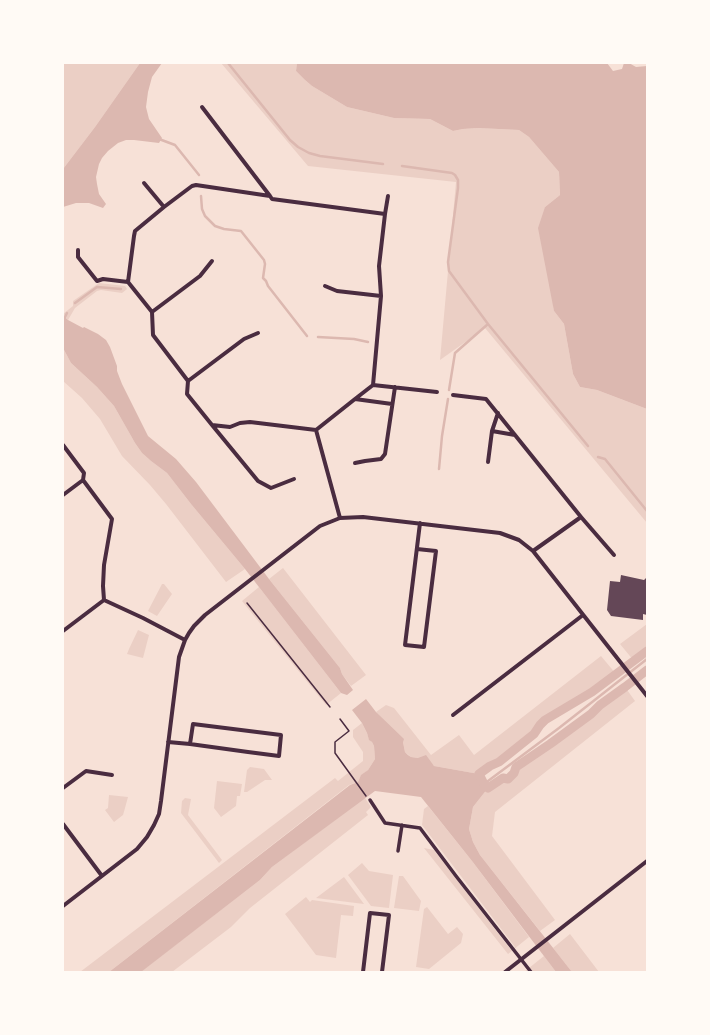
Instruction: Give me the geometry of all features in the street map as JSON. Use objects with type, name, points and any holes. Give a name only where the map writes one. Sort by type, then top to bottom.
[{"type":"street","points":[[202,107],[272,199],[385,214]]},
{"type":"street","points":[[144,183],[164,207]]},
{"type":"street","points":[[128,282],[134,236],[136,231],[192,186],[196,185],[270,196]]},
{"type":"street","points":[[373,385],[381,296],[379,266],[388,196]]},
{"type":"street","points":[[78,250],[78,257],[97,280],[103,279],[128,282],[152,312],[153,335],[188,381],[187,394],[258,481],[271,488],[294,479]]},
{"type":"street","points":[[152,312],[200,276],[212,261]]},
{"type":"street","points":[[325,286],[337,291],[381,296]]},
{"type":"street","points":[[188,381],[244,339],[258,333]]},
{"type":"street","points":[[212,425],[230,427],[240,422],[250,422],[316,430],[373,385],[437,392]]},
{"type":"street","points":[[355,463],[381,459],[385,454],[395,387]]},
{"type":"street","points":[[453,395],[486,399],[581,517],[614,555]]},
{"type":"street","points":[[355,399],[392,404]]},
{"type":"street","points":[[488,462],[492,431],[498,413]]},
{"type":"street","points":[[316,430],[340,518]]},
{"type":"street","points":[[492,431],[515,435]]},
{"type":"street","points":[[63,445],[84,473],[83,480],[63,495]]},
{"type":"street","points":[[83,480],[112,518],[104,565],[104,600]]},
{"type":"street","points":[[63,906],[137,849],[147,837],[154,825],[161,801],[179,661],[185,640],[194,626],[205,615],[320,526],[340,518],[363,517],[420,523],[500,533],[519,540],[533,551],[647,696]]},
{"type":"street","points":[[533,551],[581,517]]},
{"type":"street","points":[[417,549],[436,551],[424,647],[405,645],[420,523]]},
{"type":"street","points":[[104,600],[185,640]]},
{"type":"street","points":[[63,631],[104,600]]},
{"type":"street","points":[[453,715],[583,615]]},
{"type":"street","points":[[168,742],[278,756],[281,736],[193,724],[190,744]]},
{"type":"street","points":[[63,788],[86,771],[112,775]]},
{"type":"street","points":[[370,800],[386,823],[420,828],[531,972]]},
{"type":"street","points":[[63,824],[102,876]]},
{"type":"street","points":[[398,851],[402,825]]},
{"type":"street","points":[[504,972],[647,861]]},
{"type":"street","points":[[362,972],[370,913],[389,915],[382,972]]},
{"type":"path","points":[[247,603],[330,707]]},
{"type":"path","points":[[340,719],[349,731],[335,742],[335,753],[370,800]]},
{"type":"shaded area","points":[[63,63],[140,63],[95,127],[63,169]]},
{"type":"shaded area","points":[[140,63],[162,63],[152,77],[146,107],[149,119],[162,138],[159,143],[126,140],[118,143],[102,158],[96,177],[99,194],[106,204],[103,208],[89,203],[76,203],[63,207],[63,169],[95,127]]},
{"type":"shaded area","points":[[221,63],[297,63],[296,71],[305,80],[312,86],[347,107],[394,118],[430,119],[453,131],[478,128],[519,130],[529,137],[559,172],[560,195],[545,207],[554,311],[564,324],[573,374],[580,387],[597,390],[647,409],[647,523],[485,328],[440,360],[456,182],[308,166]]},
{"type":"shaded area","points":[[297,63],[607,63],[613,71],[622,69],[624,63],[629,63],[636,67],[647,66],[647,409],[597,390],[580,387],[573,374],[564,324],[554,311],[538,228],[545,207],[560,195],[559,172],[529,137],[519,130],[478,128],[453,131],[430,119],[394,118],[347,107],[312,86],[305,80],[296,71]]},
{"type":"shaded area","points":[[99,283],[125,286],[127,289],[122,293],[101,290],[97,291],[75,308],[68,320],[63,314],[73,306],[73,301]]},
{"type":"shaded area","points":[[63,315],[68,320],[98,334],[106,340],[117,366],[117,371],[122,384],[148,436],[176,459],[196,482],[269,579],[340,668],[342,674],[353,690],[347,695],[341,693],[245,569],[167,473],[142,453],[114,406],[97,387],[71,363],[63,348]]},
{"type":"shaded area","points":[[63,348],[71,363],[97,387],[114,406],[142,453],[167,473],[245,569],[226,582],[166,504],[122,456],[100,419],[82,398],[63,381]]},
{"type":"shaded area","points":[[283,568],[366,675],[351,686],[342,674],[340,668],[269,579]]},
{"type":"shaded area","points":[[162,584],[164,584],[172,594],[157,616],[148,611]]},
{"type":"shaded area","points":[[259,587],[341,693],[326,705],[242,601]]},
{"type":"shaded area","points":[[647,624],[647,651],[634,661],[620,644]]},
{"type":"shaded area","points":[[138,630],[149,635],[143,658],[127,654]]},
{"type":"shaded area","points":[[601,656],[616,674],[592,692],[545,720],[534,734],[499,762],[490,766],[479,774],[434,766],[421,758],[411,757],[405,752],[403,742],[376,712],[386,705],[394,708],[431,755],[459,735],[474,755]]},
{"type":"shaded area","points":[[625,687],[635,701],[495,812],[492,836],[555,920],[540,931],[480,855],[473,842],[469,829],[473,807],[488,788],[503,778],[508,779],[514,773],[516,767],[591,714],[600,705]]},
{"type":"shaded area","points":[[366,699],[376,712],[404,739],[403,742],[405,752],[411,757],[418,758],[426,755],[434,766],[479,774],[488,788],[473,807],[469,829],[473,842],[480,855],[572,972],[556,972],[472,861],[421,797],[375,791],[272,867],[260,880],[141,972],[109,972],[350,785],[358,782],[361,775],[368,770],[375,759],[374,746],[369,740],[362,723],[352,710]]},
{"type":"shaded area","points":[[362,723],[374,746],[375,759],[358,782],[349,785],[109,972],[80,972],[335,778],[338,781],[363,761],[363,752],[353,737],[353,730]]},
{"type":"shaded area","points":[[250,767],[264,769],[272,780],[265,780],[247,792],[244,792],[247,770]]},
{"type":"shaded area","points":[[217,781],[242,784],[240,796],[237,796],[236,806],[221,817],[214,808]]},
{"type":"shaded area","points":[[109,795],[128,797],[123,815],[114,822],[105,810],[108,808]]},
{"type":"shaded area","points":[[185,798],[191,799],[188,815],[222,860],[219,863],[181,813],[182,801]]},
{"type":"shaded area","points":[[365,798],[371,807],[366,812],[368,815],[250,908],[231,927],[172,972],[140,972],[260,880],[272,867]]},
{"type":"shaded area","points":[[428,806],[472,861],[529,937],[508,954],[424,848],[434,850],[511,950],[515,947],[422,825],[424,809]]},
{"type":"shaded area","points":[[362,863],[369,871],[393,875],[389,908],[371,906],[348,875]]},
{"type":"shaded area","points":[[399,876],[403,876],[421,901],[419,911],[394,908]]},
{"type":"shaded area","points":[[344,877],[364,904],[316,898]]},
{"type":"shaded area","points":[[306,897],[310,902],[312,900],[354,906],[353,916],[341,915],[336,958],[316,955],[285,914]]},
{"type":"shaded area","points":[[427,907],[448,934],[457,927],[463,934],[461,943],[429,969],[416,967],[424,909]]},
{"type":"shaded area","points":[[570,934],[599,972],[572,972],[553,948]]},
{"type":"shaded area","points":[[544,956],[556,972],[524,972]]},
{"type":"building","points":[[621,575],[644,580],[647,577],[647,615],[643,614],[643,620],[611,616],[607,610],[610,581],[620,582]]},
{"type":"waterway","points":[[228,63],[290,140],[298,147],[309,153],[320,156],[383,164]]},
{"type":"waterway","points":[[159,139],[175,145],[199,175]]},
{"type":"waterway","points":[[402,166],[452,173],[455,175],[458,180],[458,188],[448,262],[449,271],[488,324],[588,446]]},
{"type":"waterway","points":[[201,196],[202,209],[205,216],[215,226],[224,229],[241,231],[264,260],[265,264],[263,278],[307,336]]},
{"type":"waterway","points":[[75,303],[97,287],[121,289]]},
{"type":"waterway","points":[[63,321],[67,313]]},
{"type":"waterway","points":[[449,390],[455,353],[488,324]]},
{"type":"waterway","points":[[318,337],[354,339],[368,342]]},
{"type":"waterway","points":[[439,469],[442,436],[448,399]]},
{"type":"waterway","points":[[598,457],[605,459],[647,511]]},
{"type":"waterway","points":[[647,651],[592,692],[545,720],[534,734],[499,762],[490,766],[479,774],[484,784],[488,788],[503,778],[508,779],[514,773],[516,767],[591,714],[600,705],[647,670]]},
{"type":"waterway","points":[[484,784],[559,728],[647,659]]}]
